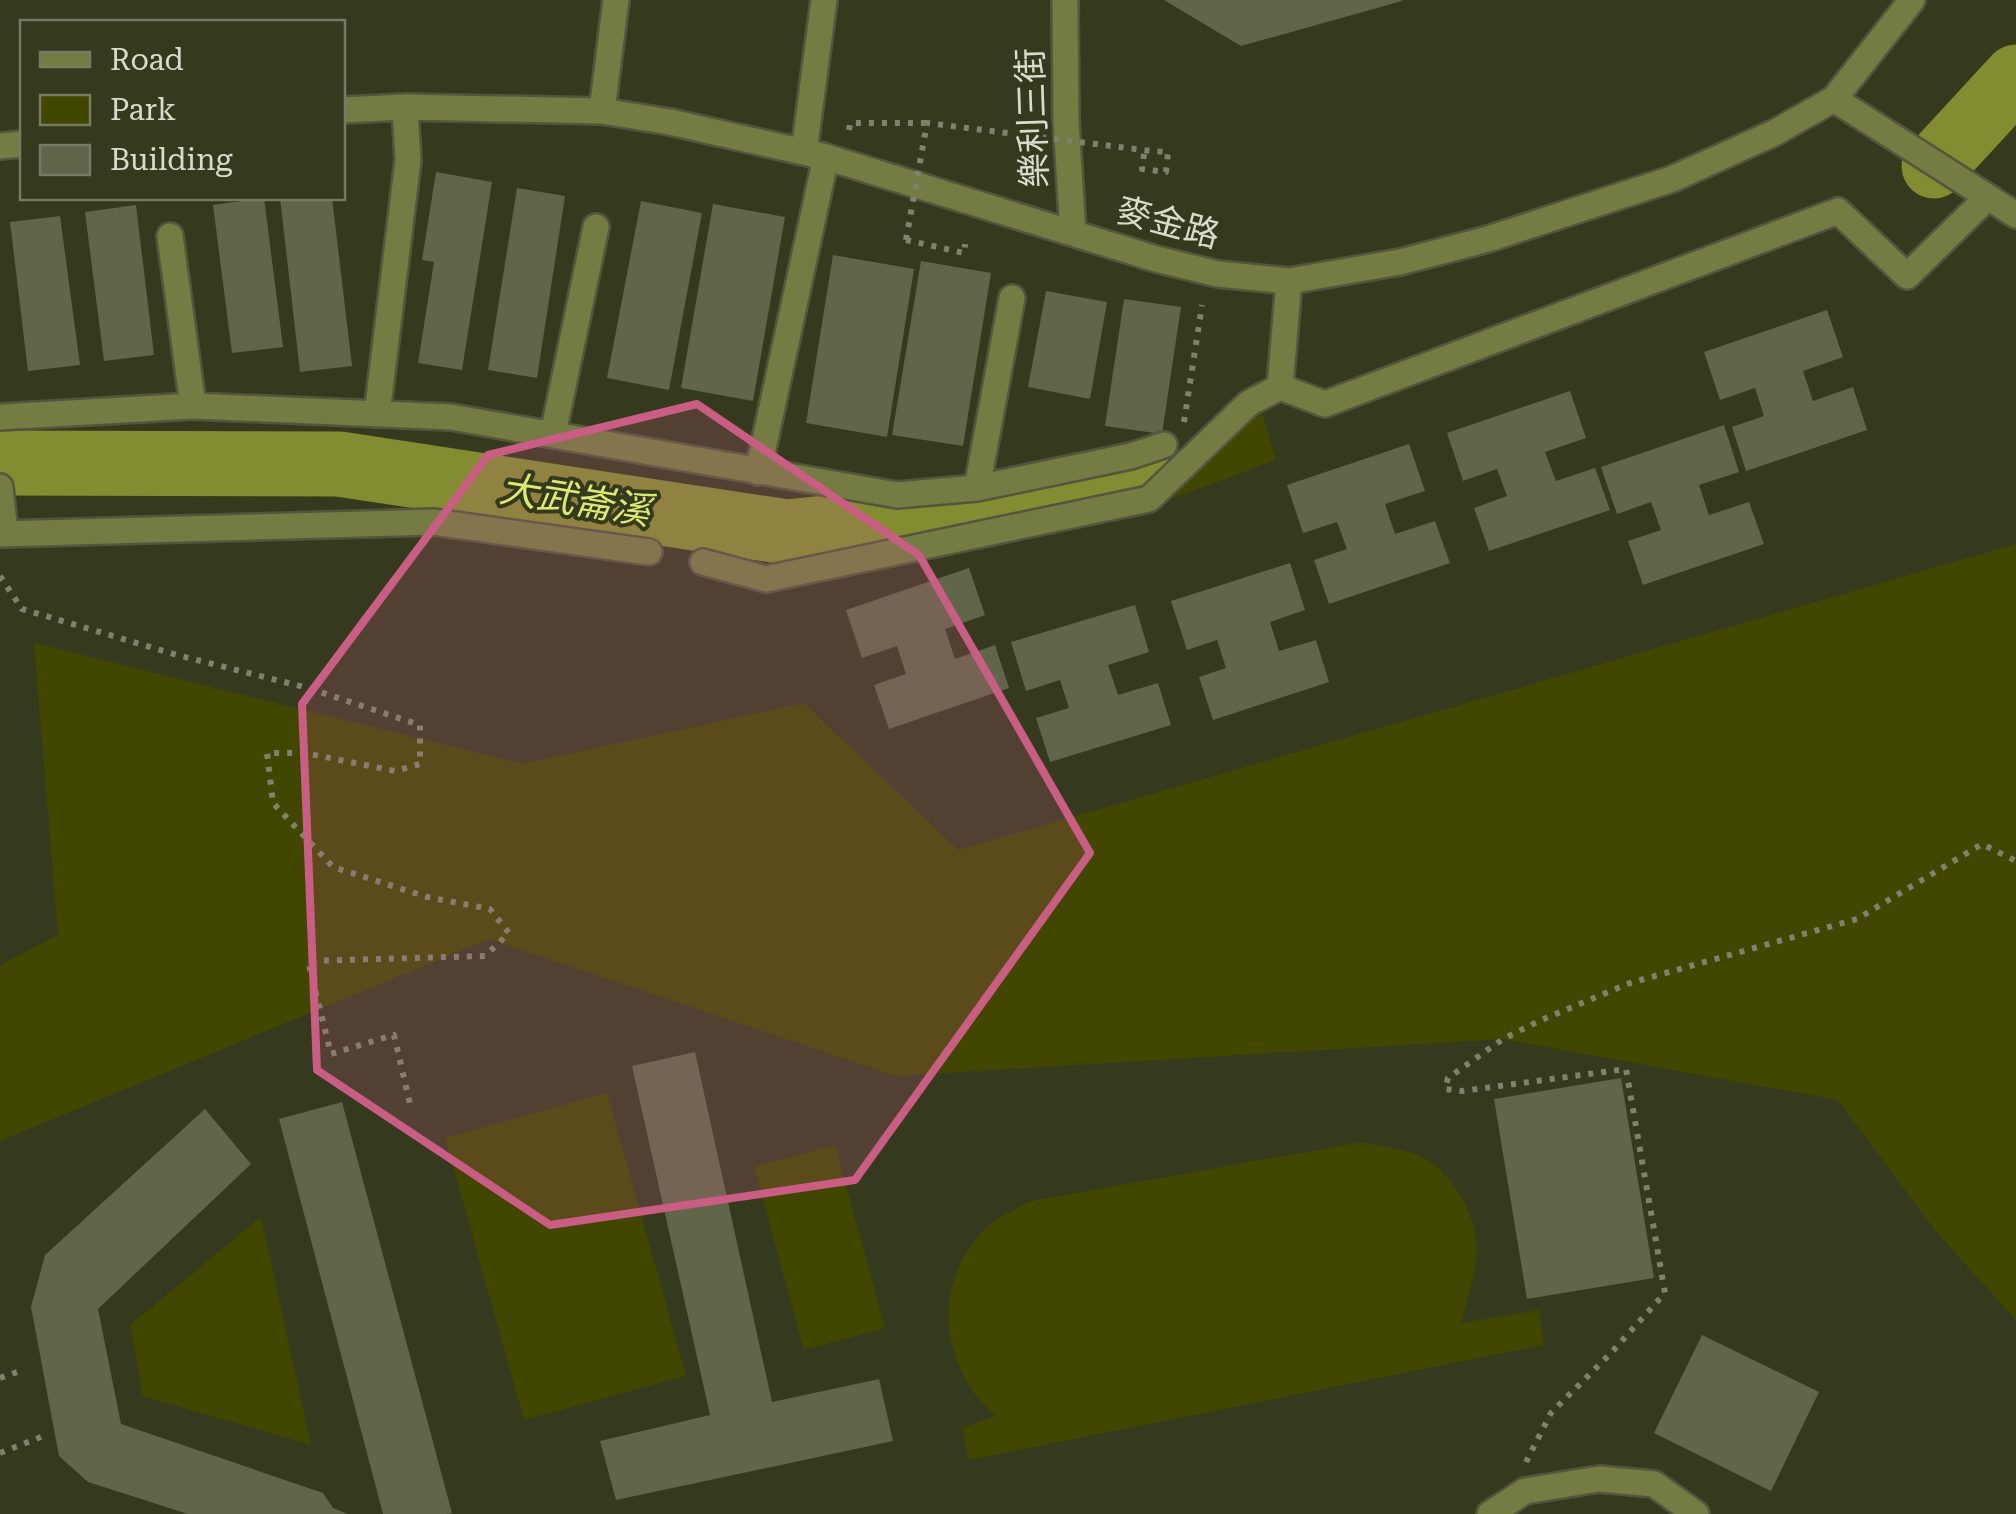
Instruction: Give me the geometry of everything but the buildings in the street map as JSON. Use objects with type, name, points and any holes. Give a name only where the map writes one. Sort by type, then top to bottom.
[{"type":"street","points":[[602,112],[616,0]]},
{"type":"street","points":[[758,472],[815,155],[824,0]]},
{"type":"street","name":"樂利三街","points":[[1065,0],[1066,121],[1074,233]]},
{"type":"street","name":"麥金路","points":[[345,110],[406,107],[602,112],[670,122],[815,155],[1156,259],[1218,274],[1289,281],[1400,262],[1488,239],[1653,185],[1774,133],[1834,100],[1912,0]]},
{"type":"street","points":[[1834,100],[2016,215]]},
{"type":"street","points":[[377,414],[408,160],[406,107]]},
{"type":"street","points":[[704,562],[766,579],[1149,499],[1248,402],[1280,387],[1325,404],[1838,212],[1907,276],[1978,190]]},
{"type":"street","points":[[553,434],[596,226]]},
{"type":"street","points":[[170,236],[193,406]]},
{"type":"street","points":[[1280,387],[1289,281]]},
{"type":"street","points":[[977,488],[1012,298]]},
{"type":"street","points":[[0,417],[193,406],[451,417],[897,495],[977,488],[1131,456],[1164,445]]},
{"type":"street","points":[[0,487],[3,534],[434,522],[649,552]]},
{"type":"street","points":[[1497,1509],[1525,1490],[1600,1479],[1654,1484],[1696,1514]]},
{"type":"path","points":[[849,130],[850,122],[927,124],[1168,152],[1166,172],[1142,169],[1144,154]]},
{"type":"path","points":[[927,124],[906,240],[964,253],[965,244]]},
{"type":"path","points":[[1164,445],[1182,432],[1202,304]]},
{"type":"path","points":[[0,576],[22,608],[109,636],[308,688],[420,724],[420,764],[395,771],[305,752],[267,754],[273,803],[334,867],[427,898],[490,909],[509,933],[485,956],[308,962],[331,1054],[394,1035],[410,1104]]},
{"type":"path","points":[[1497,1509],[1551,1413],[1665,1293],[1626,1068],[1472,1090],[1445,1090],[1448,1078],[1538,1021],[1630,984],[1857,919],[1982,844],[2016,861]]},
{"type":"path","points":[[0,1378],[23,1370]]},
{"type":"path","points":[[0,1452],[41,1437]]},
{"type":"highlighted area","points":[[697,404],[919,555],[1090,853],[855,1180],[550,1225],[317,1070],[302,704],[488,455]]},
{"type":"green space","points":[[1260,405],[1276,460],[1174,498],[1169,482]]},
{"type":"green space","points":[[2016,544],[2016,1320],[1934,1229],[1838,1100],[1503,1039],[896,1076],[489,939],[0,1141],[0,965],[58,935],[34,643],[522,764],[804,703],[958,850]]},
{"type":"green space","points":[[607,1093],[686,1376],[524,1420],[445,1138]]},
{"type":"green space","points":[[1362,1142],[1426,1159],[1447,1177],[1464,1201],[1477,1250],[1461,1323],[1539,1310],[1544,1345],[969,1460],[962,1428],[996,1416],[973,1391],[960,1367],[949,1326],[949,1305],[960,1265],[970,1246],[990,1225],[1031,1201]]},
{"type":"green space","points":[[835,1145],[885,1328],[804,1350],[754,1167]]},
{"type":"green space","points":[[261,1217],[311,1445],[143,1396],[130,1325]]},
{"type":"waterway","name":"大武崙溪","points":[[1934,166],[2016,77]]},
{"type":"waterway","name":"大武崙溪","points":[[0,463],[339,464],[787,532],[985,511],[1145,472]]}]
